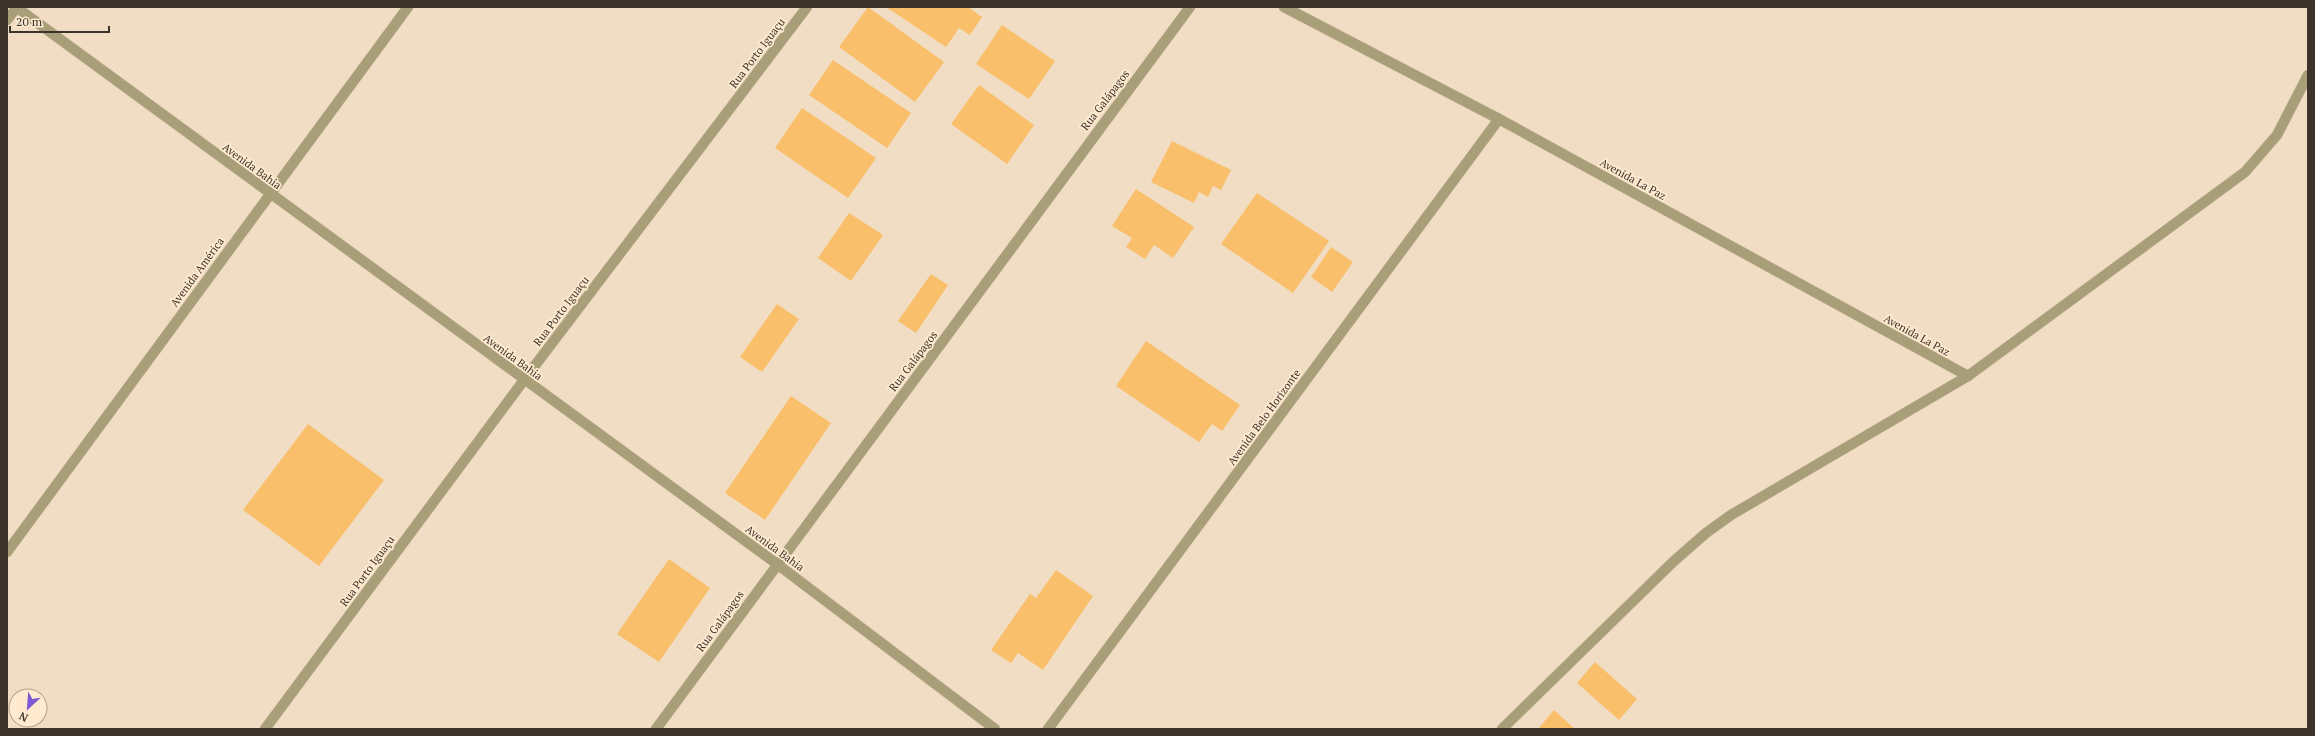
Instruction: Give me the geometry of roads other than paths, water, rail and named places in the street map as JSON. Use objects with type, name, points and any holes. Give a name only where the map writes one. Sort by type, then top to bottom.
[{"type":"street","name":"Avenida Bahia","points":[[16,7],[777,564],[995,729]]},
{"type":"street","points":[[7,20],[16,7]]},
{"type":"street","name":"Avenida América","points":[[7,552],[408,7]]},
{"type":"street","name":"Rua Porto Iguaçu","points":[[265,729],[524,380],[807,7]]},
{"type":"street","name":"Rua Galápagos","points":[[656,729],[1190,7]]},
{"type":"street","name":"Avenida La Paz","points":[[1284,7],[1499,119],[1968,376]]},
{"type":"street","points":[[1502,729],[1674,561],[1706,533],[1731,515],[1968,376],[2245,172],[2277,135],[2308,74]]},
{"type":"street","name":"Avenida Belo Horizonte","points":[[1048,729],[1499,119]]}]
